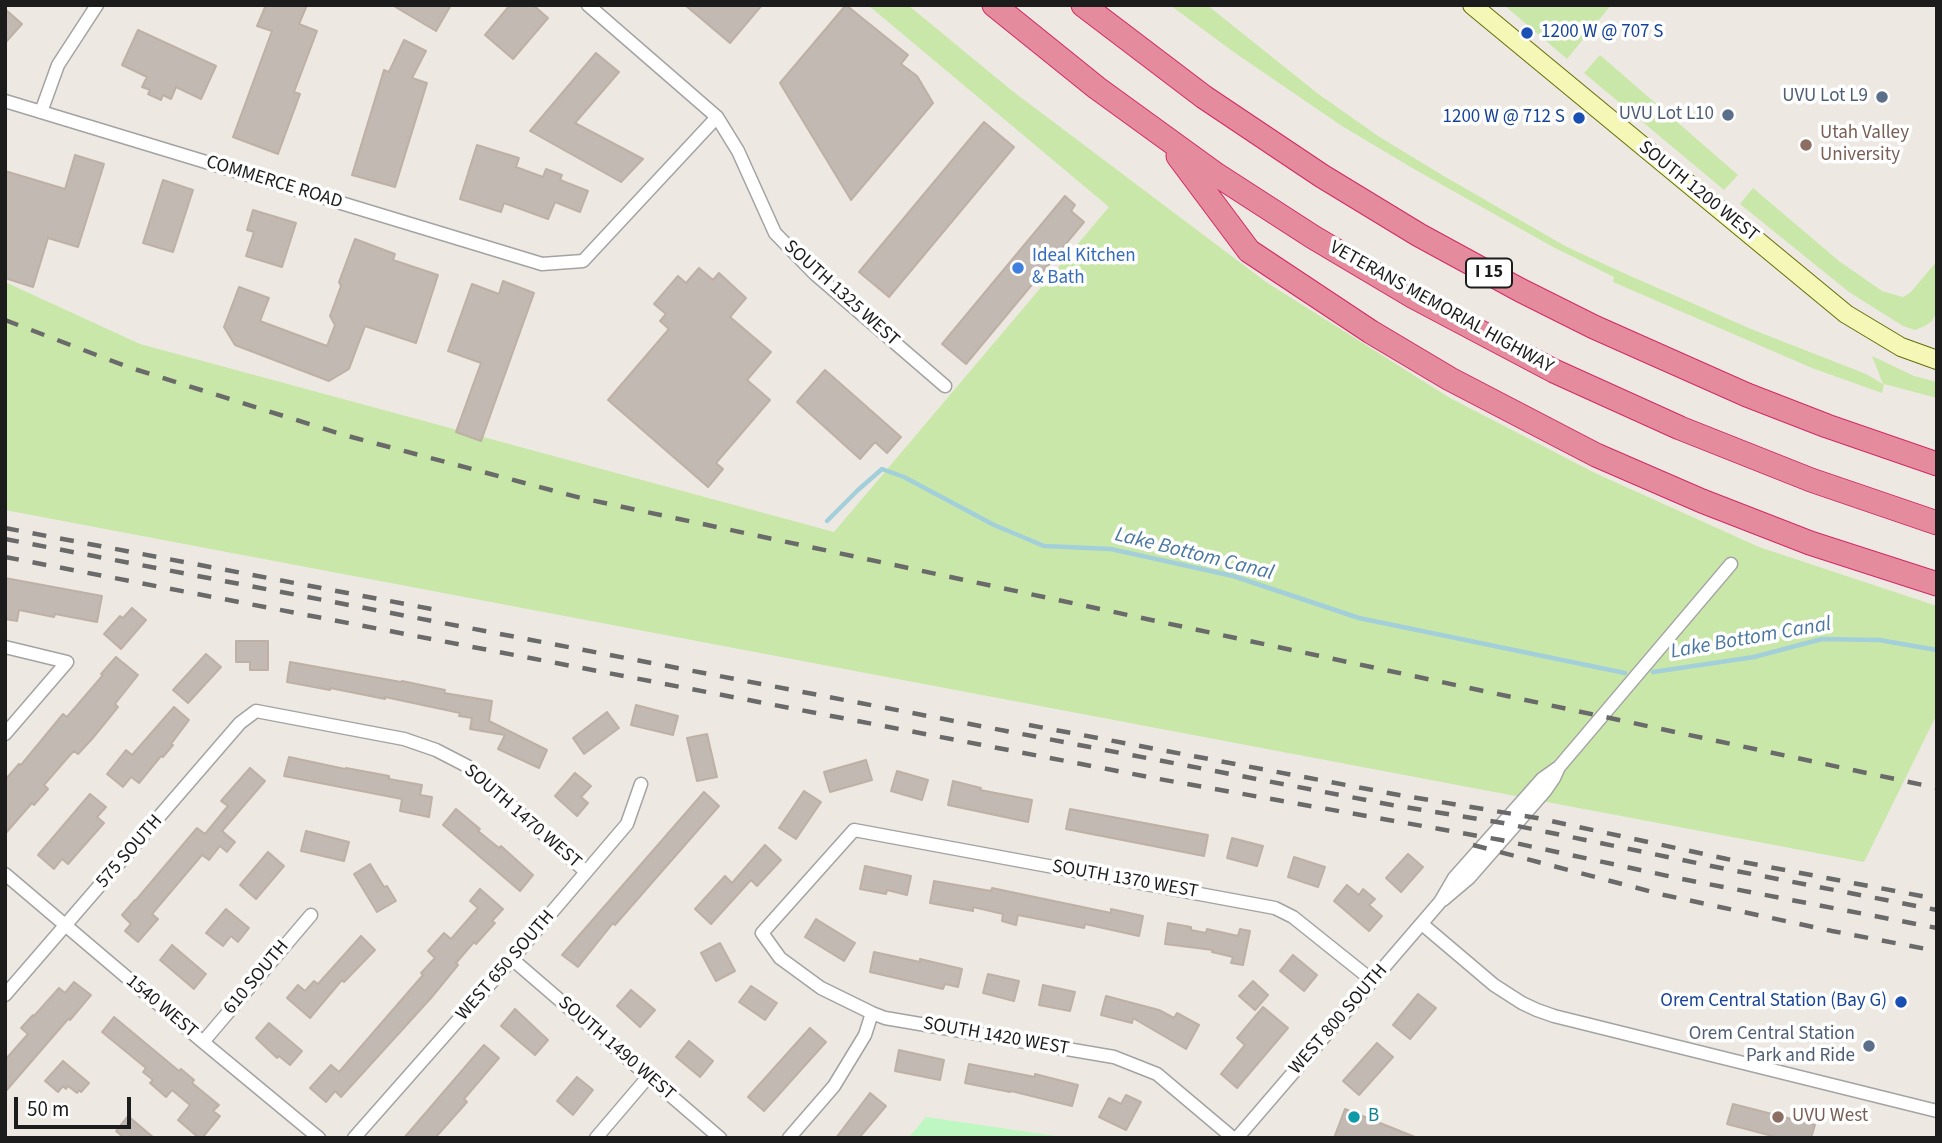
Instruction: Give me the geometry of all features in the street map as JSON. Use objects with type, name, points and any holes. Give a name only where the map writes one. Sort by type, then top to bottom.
[{"type":"highway","name":"VETERANS MEMORIAL HIGHWAY","points":[[994,5],[1054,55],[1166,139],[1255,200],[1360,266],[1497,342],[1667,423],[1756,460],[1937,523]]},
{"type":"highway","name":"I 15","points":[[1083,5],[1204,97],[1267,140],[1371,207],[1520,290],[1615,337],[1747,395],[1937,464]]},
{"type":"highway","points":[[1166,139],[1249,251],[1361,325],[1450,379],[1596,455],[1702,501],[1810,543],[1937,584]]},
{"type":"main road","name":"SOUTH 1200 WEST","points":[[1472,5],[1846,314],[1901,348],[1937,360]]},
{"type":"street","points":[[41,112],[58,65],[96,5]]},
{"type":"street","name":"SOUTH 1325 WEST","points":[[588,5],[717,117],[738,151],[775,233],[815,274],[945,386]]},
{"type":"street","name":"COMMERCE ROAD","points":[[5,102],[542,264],[583,261],[717,117]]},
{"type":"street","name":"WEST 800 SOUTH","points":[[1235,1138],[1422,924],[1440,902],[1454,878],[1542,779],[1559,767],[1731,564]]},
{"type":"street","points":[[5,647],[67,662],[5,734]]},
{"type":"street","name":"SOUTH 1470 WEST","points":[[257,711],[404,739],[436,750],[467,766],[586,872]]},
{"type":"street","name":"575 SOUTH","points":[[5,995],[240,723],[257,711]]},
{"type":"street","name":"WEST 650 SOUTH","points":[[354,1138],[627,824],[641,784]]},
{"type":"street","name":"SOUTH 1370 WEST","points":[[762,933],[854,830],[1275,908],[1293,917],[1373,981]]},
{"type":"street","name":"1540 WEST","points":[[5,874],[318,1138]]},
{"type":"street","name":"610 SOUTH","points":[[203,1042],[311,915]]},
{"type":"street","points":[[1422,924],[1494,985],[1537,1010],[1937,1111]]},
{"type":"street","name":"SOUTH 1420 WEST","points":[[762,933],[780,958],[800,973],[821,988],[872,1013],[885,1018],[1114,1057],[1157,1074],[1235,1138]]},
{"type":"street","name":"SOUTH 1490 WEST","points":[[512,959],[720,1138]]},
{"type":"street","points":[[789,1138],[834,1086],[865,1035],[872,1013]]},
{"type":"street","points":[[596,1138],[648,1077]]},
{"type":"green space","points":[[868,5],[908,5],[1011,90],[1266,282],[1450,398],[1597,474],[1759,547],[1937,606],[1937,714],[1864,862],[5,510],[5,282],[140,344],[834,532],[1109,207]]},
{"type":"green space","points":[[1170,5],[1207,5],[1317,93],[1378,136],[1565,246],[1751,329],[1866,374],[1883,384],[1872,356],[1914,376],[1937,382],[1937,398],[1884,384],[1882,393],[1812,368],[1613,282],[1614,277],[1553,247],[1342,126]]},
{"type":"green space","points":[[1504,5],[1611,5],[1567,59]]},
{"type":"green space","points":[[1600,55],[1738,175],[1724,190],[1584,73]]},
{"type":"green space","points":[[1753,188],[1839,261],[1882,291],[1903,297],[1911,292],[1937,261],[1937,312],[1932,321],[1915,330],[1903,326],[1849,292],[1740,204]]},
{"type":"green space","points":[[926,1117],[1070,1138],[908,1138]]},
{"type":"building","points":[[266,5],[307,5],[299,24],[317,31],[294,92],[300,94],[278,154],[233,137],[272,31],[257,26]]},
{"type":"building","points":[[392,5],[451,5],[436,31]]},
{"type":"building","points":[[510,5],[533,5],[548,18],[513,59],[485,35]]},
{"type":"building","points":[[685,5],[762,5],[730,43]]},
{"type":"building","points":[[846,5],[908,55],[901,64],[917,76],[933,103],[851,200],[780,83]]},
{"type":"building","points":[[5,9],[22,24],[5,43]]},
{"type":"building","points":[[138,30],[216,66],[201,99],[176,87],[171,99],[163,95],[161,100],[148,94],[150,90],[142,87],[147,77],[122,65]]},
{"type":"building","points":[[404,40],[426,51],[412,78],[427,83],[395,187],[352,175],[384,70],[389,72]]},
{"type":"building","points":[[596,53],[619,72],[575,123],[643,159],[621,182],[530,131]]},
{"type":"building","points":[[984,122],[1014,147],[889,297],[859,272]]},
{"type":"building","points":[[477,145],[519,158],[516,167],[543,177],[546,169],[562,175],[560,180],[588,191],[580,212],[555,202],[548,219],[504,203],[501,212],[460,199]]},
{"type":"building","points":[[75,155],[104,164],[78,247],[48,238],[33,287],[5,278],[5,171],[65,189]]},
{"type":"building","points":[[163,180],[193,190],[173,252],[143,243]]},
{"type":"building","points":[[1065,196],[1075,205],[1071,211],[1084,222],[966,364],[942,344]]},
{"type":"building","points":[[253,210],[296,223],[282,267],[246,256],[254,232],[247,230]]},
{"type":"building","points":[[355,239],[395,254],[393,260],[438,275],[416,343],[365,326],[349,369],[329,381],[235,345],[224,327],[239,287],[269,298],[260,321],[327,346],[335,325],[330,316]]},
{"type":"building","points":[[699,268],[713,280],[719,273],[746,298],[730,317],[771,352],[747,380],[770,400],[716,463],[723,469],[708,487],[608,400],[669,329],[660,321],[666,314],[654,304],[678,276],[686,283]]},
{"type":"building","points":[[503,281],[534,293],[481,441],[456,432],[481,363],[448,351],[472,284],[499,294]]},
{"type":"building","points":[[825,370],[901,437],[887,453],[875,442],[860,459],[797,402]]},
{"type":"building","points":[[5,578],[102,596],[97,622],[19,610],[17,621],[5,619]]},
{"type":"building","points":[[132,608],[146,620],[121,649],[104,634],[120,616],[123,618]]},
{"type":"building","points":[[236,641],[268,641],[268,670],[250,670],[250,662],[236,662]]},
{"type":"building","points":[[206,654],[221,667],[188,703],[173,690]]},
{"type":"building","points":[[116,657],[138,675],[115,704],[118,707],[78,754],[74,751],[70,755],[44,785],[48,789],[5,834],[5,780],[21,765],[63,714],[67,717]]},
{"type":"building","points":[[290,662],[402,681],[445,690],[444,693],[492,701],[489,721],[547,750],[539,768],[498,749],[505,735],[470,729],[472,718],[459,716],[460,713],[385,697],[287,682]]},
{"type":"building","points":[[636,705],[678,716],[673,735],[631,725]]},
{"type":"building","points":[[174,707],[189,720],[171,744],[173,745],[139,783],[131,777],[123,787],[107,774],[126,750],[132,755]]},
{"type":"building","points":[[607,712],[619,728],[584,754],[573,738]]},
{"type":"building","points":[[707,734],[717,777],[697,781],[687,738]]},
{"type":"building","points":[[289,757],[422,785],[420,795],[432,797],[429,817],[400,811],[402,799],[284,776]]},
{"type":"building","points":[[866,760],[872,780],[830,792],[824,772]]},
{"type":"building","points":[[250,768],[265,781],[222,831],[235,842],[227,852],[220,846],[209,860],[202,855],[152,914],[158,919],[138,942],[125,931],[131,924],[122,915],[197,828],[205,834],[228,806],[221,801]]},
{"type":"building","points":[[897,771],[928,780],[922,800],[891,791]]},
{"type":"building","points":[[575,773],[591,786],[581,797],[588,803],[577,816],[555,796]]},
{"type":"building","points":[[953,781],[981,788],[980,790],[1032,800],[1028,822],[948,805]]},
{"type":"building","points":[[804,791],[821,802],[796,839],[779,828]]},
{"type":"building","points":[[704,792],[719,806],[615,925],[613,923],[578,967],[562,955]]},
{"type":"building","points":[[90,794],[106,807],[97,817],[104,823],[68,864],[62,859],[54,869],[38,855]]},
{"type":"building","points":[[456,809],[480,829],[478,831],[499,848],[501,846],[533,875],[520,891],[443,825]]},
{"type":"building","points":[[1070,809],[1208,835],[1204,856],[1066,829]]},
{"type":"building","points":[[306,831],[349,842],[344,861],[301,851]]},
{"type":"building","points":[[1232,838],[1263,846],[1257,866],[1227,858]]},
{"type":"building","points":[[765,845],[781,860],[757,886],[751,880],[711,924],[695,909],[725,876],[732,883]]},
{"type":"building","points":[[268,852],[284,866],[256,899],[240,885]]},
{"type":"building","points":[[1408,854],[1423,867],[1401,892],[1386,878]]},
{"type":"building","points":[[1294,857],[1325,867],[1318,887],[1288,877]]},
{"type":"building","points":[[370,864],[396,901],[377,912],[354,874]]},
{"type":"building","points":[[865,866],[911,876],[907,895],[887,890],[886,894],[860,889]]},
{"type":"building","points":[[934,881],[991,891],[992,888],[1111,913],[1111,909],[1143,916],[1139,936],[1085,924],[1084,928],[1018,915],[1016,925],[1002,921],[1003,914],[973,907],[973,911],[930,903]]},
{"type":"building","points":[[1347,885],[1359,895],[1363,889],[1375,899],[1369,905],[1382,916],[1369,931],[1334,901]]},
{"type":"building","points":[[480,889],[503,909],[492,921],[495,923],[476,944],[474,942],[431,998],[341,1097],[335,1091],[326,1102],[310,1088],[331,1065],[339,1072],[423,975],[421,973],[435,958],[428,951],[444,933],[451,939],[478,908],[470,901]]},
{"type":"building","points":[[226,909],[249,928],[238,942],[231,936],[223,946],[206,933]]},
{"type":"building","points":[[816,919],[855,943],[844,961],[805,937]]},
{"type":"building","points":[[1168,923],[1206,933],[1207,929],[1238,936],[1240,929],[1250,931],[1243,965],[1231,963],[1233,957],[1212,952],[1213,950],[1165,944]]},
{"type":"building","points":[[361,936],[375,950],[344,982],[342,980],[310,1018],[287,998],[298,985],[305,991],[314,981],[318,984]]},
{"type":"building","points":[[720,943],[735,971],[716,981],[701,953]]},
{"type":"building","points":[[172,945],[206,974],[194,989],[160,960]]},
{"type":"building","points":[[874,952],[962,969],[958,987],[945,984],[943,989],[870,972]]},
{"type":"building","points":[[1293,955],[1317,975],[1304,991],[1280,971]]},
{"type":"building","points":[[988,974],[1019,981],[1014,1001],[983,993]]},
{"type":"building","points":[[1253,981],[1268,995],[1255,1010],[1239,996]]},
{"type":"building","points":[[74,982],[91,995],[5,1092],[5,1060],[28,1034],[21,1028],[59,988],[65,993]]},
{"type":"building","points":[[1043,985],[1075,992],[1070,1011],[1039,1005]]},
{"type":"building","points":[[751,986],[777,1003],[765,1020],[739,1002]]},
{"type":"building","points":[[631,990],[655,1010],[640,1027],[617,1006]]},
{"type":"building","points":[[1418,994],[1436,1008],[1410,1039],[1393,1025]]},
{"type":"building","points":[[1106,996],[1159,1010],[1174,1018],[1177,1013],[1199,1025],[1186,1049],[1133,1018],[1132,1023],[1101,1015]]},
{"type":"building","points":[[1263,1007],[1288,1028],[1237,1088],[1221,1074],[1245,1045],[1237,1038]]},
{"type":"building","points":[[515,1009],[548,1040],[535,1055],[501,1026]]},
{"type":"building","points":[[114,1017],[179,1071],[181,1069],[194,1080],[192,1083],[219,1105],[213,1111],[220,1116],[202,1138],[178,1120],[190,1105],[172,1090],[166,1097],[150,1083],[153,1080],[143,1072],[146,1068],[102,1032]]},
{"type":"building","points":[[269,1023],[302,1051],[290,1065],[279,1056],[277,1058],[256,1038]]},
{"type":"building","points":[[810,1028],[826,1042],[764,1111],[748,1097]]},
{"type":"building","points":[[689,1041],[713,1061],[700,1077],[676,1057]]},
{"type":"building","points":[[1377,1043],[1393,1057],[1359,1095],[1343,1081]]},
{"type":"building","points":[[484,1045],[499,1058],[464,1099],[467,1102],[435,1138],[404,1138]]},
{"type":"building","points":[[899,1050],[944,1060],[940,1080],[895,1071]]},
{"type":"building","points":[[63,1061],[89,1083],[81,1092],[79,1090],[77,1093],[68,1086],[66,1089],[63,1086],[58,1092],[45,1081]]},
{"type":"building","points":[[969,1064],[1035,1077],[1035,1074],[1078,1085],[1072,1106],[965,1083]]},
{"type":"building","points":[[577,1077],[593,1090],[573,1115],[557,1101]]},
{"type":"building","points":[[870,1093],[886,1106],[859,1138],[836,1138]]},
{"type":"building","points":[[1126,1095],[1141,1102],[1126,1130],[1099,1117],[1109,1098],[1121,1104]]},
{"type":"building","points":[[1733,1104],[1815,1125],[1811,1138],[1780,1138],[1727,1124]]},
{"type":"building","name":"B","points":[[1345,1109],[1415,1137],[1415,1138],[1334,1138]]},
{"type":"building","points":[[128,1116],[154,1138],[124,1138],[116,1131]]},
{"type":"waterway","name":"Lake Bottom Canal","points":[[827,521],[882,469],[904,477],[994,525],[1044,546],[1111,549],[1233,576],[1359,618],[1625,673]]},
{"type":"waterway","name":"Lake Bottom Canal","points":[[1653,672],[1754,657],[1822,639],[1879,640],[1937,650]]},
{"type":"railway","points":[[5,320],[128,367],[344,435],[581,498],[1937,788]]},
{"type":"railway","points":[[5,528],[442,611]]},
{"type":"railway","points":[[5,539],[1392,805],[1503,823],[1937,910]]},
{"type":"railway","points":[[5,557],[1159,779],[1501,840],[1682,879],[1937,928]]},
{"type":"railway","points":[[1029,725],[1399,795],[1537,818],[1727,859],[1937,899]]},
{"type":"railway","points":[[1473,845],[1664,895],[1937,951]]},
{"type":"place","name":"1200 W @ 707 S","points":[[1527,33]]},
{"type":"place","name":"UVU Lot L9","points":[[1882,97]]},
{"type":"place","name":"UVU Lot L10","points":[[1728,115]]},
{"type":"place","name":"1200 W @ 712 S","points":[[1579,118]]},
{"type":"place","name":"Utah Valley University","points":[[1806,145]]},
{"type":"place","name":"Ideal Kitchen & Bath","points":[[1018,268]]},
{"type":"place","name":"Orem Central Station (Bay G)","points":[[1901,1002]]},
{"type":"place","name":"Orem Central Station Park and Ride","points":[[1869,1046]]},
{"type":"place","name":"B","points":[[1354,1117]]},
{"type":"place","name":"UVU West","points":[[1778,1117]]}]
